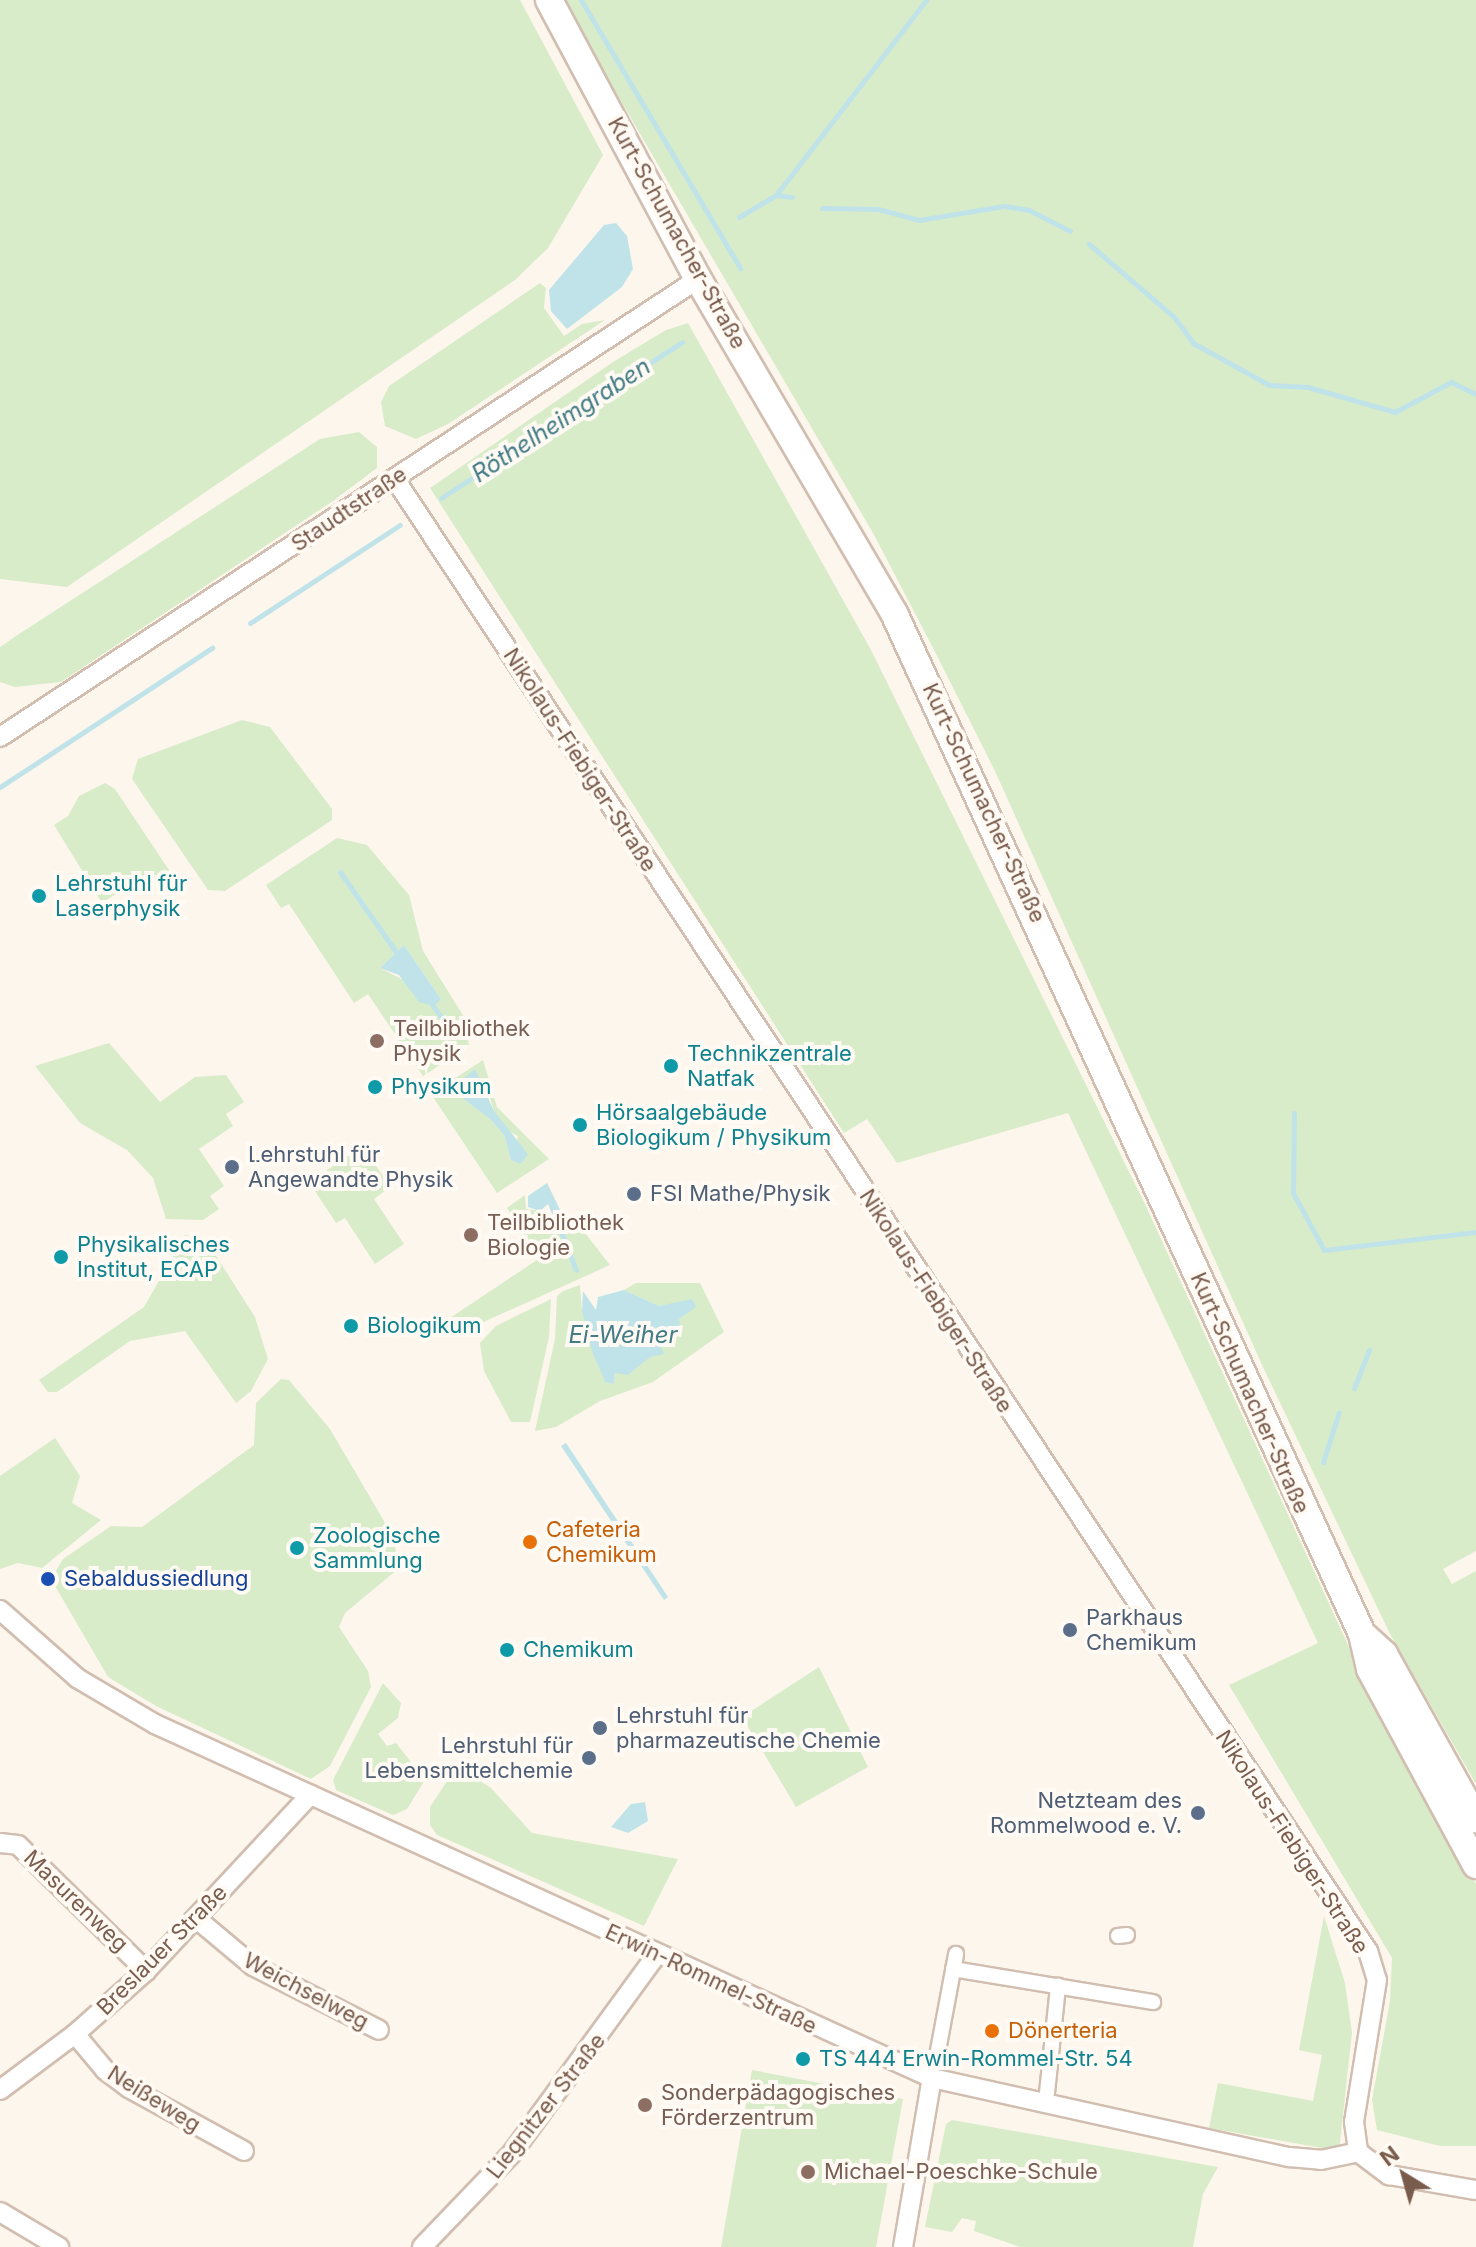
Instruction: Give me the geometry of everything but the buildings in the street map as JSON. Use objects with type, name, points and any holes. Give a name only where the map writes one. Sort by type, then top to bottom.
[{"type":"main road","name":"Kurt-Schumacher-Straße","points":[[549,0],[698,279],[840,516],[937,701],[1362,1634],[1370,1669],[1476,1865]]},
{"type":"main road","name":"Kurt-Schumacher-Straße","points":[[1362,1634],[1384,1654],[1476,1819]]},
{"type":"street","name":"Staudtstraße","points":[[0,737],[698,279]]},
{"type":"street","name":"Nikolaus-Fiebiger-Straße","points":[[395,479],[1368,1951],[1377,1980],[1354,2122],[1358,2152]]},
{"type":"street","name":"Erwin-Rommel-Straße","points":[[2,1616],[41,1650],[119,1705],[932,2078],[1289,2157],[1321,2160],[1358,2152]]},
{"type":"street","name":"Breslauer Straße","points":[[0,2090],[75,2034],[146,1971],[310,1795]]},
{"type":"street","name":"Masurenweg","points":[[0,1843],[18,1845],[146,1971]]},
{"type":"street","name":"Weichselweg","points":[[197,1919],[253,1966],[379,2030]]},
{"type":"street","name":"Liegnitzer Straße","points":[[422,2247],[512,2153],[657,1954]]},
{"type":"street","points":[[937,2049],[954,1961],[1086,1985],[1149,2003]]},
{"type":"street","points":[[1047,2093],[1050,1980]]},
{"type":"street","name":"Neißeweg","points":[[75,2034],[105,2070],[129,2088],[244,2151]]},
{"type":"street","points":[[903,2247],[932,2078]]},
{"type":"street","points":[[1358,2152],[1389,2175],[1476,2190]]},
{"type":"street","points":[[0,2212],[59,2247]]},
{"type":"green space","points":[[0,0],[520,0],[603,155],[548,248],[515,280],[67,587],[0,579]]},
{"type":"green space","points":[[562,0],[1476,0],[1476,1551],[1443,1569],[1452,1584],[1476,1571],[1476,1784],[1390,1634],[1263,1367],[994,769],[933,648],[873,533]]},
{"type":"green space","points":[[540,283],[546,288],[544,308],[564,336],[582,324],[605,320],[448,424],[416,439],[385,426],[381,402],[389,386]]},
{"type":"green space","points":[[688,323],[871,650],[1143,1200],[1349,1647],[1476,1884],[1476,2146],[1440,2146],[1377,2130],[1372,2100],[1390,2001],[1392,1958],[1229,1685],[1318,1643],[1068,1113],[897,1163],[867,1119],[844,1133],[430,488],[613,362],[666,330]]},
{"type":"green space","points":[[359,432],[377,447],[377,468],[333,501],[61,682],[15,687],[0,682],[0,647],[320,439]]},
{"type":"green space","points":[[242,720],[270,727],[332,809],[332,820],[225,891],[208,890],[132,779],[138,759]]},
{"type":"green space","points":[[105,783],[115,789],[169,870],[167,878],[151,887],[143,876],[102,903],[54,825],[68,816],[79,796]]},
{"type":"green space","points":[[337,838],[367,845],[409,895],[423,951],[464,1017],[469,1046],[423,1076],[368,994],[354,1003],[289,904],[281,908],[266,885]],"holes":[[[404,945],[441,999],[380,968]]]},
{"type":"green space","points":[[109,1043],[160,1102],[195,1077],[226,1075],[244,1102],[226,1114],[233,1126],[199,1149],[224,1186],[210,1196],[219,1209],[203,1220],[166,1219],[153,1178],[127,1150],[80,1123],[35,1066]]},
{"type":"green space","points":[[483,1060],[497,1107],[549,1159],[497,1193],[431,1094]],"holes":[[[487,1088],[494,1111],[506,1130],[518,1136],[511,1160],[504,1135],[490,1119]]]},
{"type":"green space","points":[[363,1146],[390,1187],[374,1199],[404,1244],[375,1264],[345,1218],[336,1223],[309,1182]]},
{"type":"green space","points":[[525,1195],[526,1209],[549,1212],[555,1231],[585,1233],[610,1265],[468,1329],[450,1318],[540,1258],[507,1208]]},
{"type":"green space","points":[[185,1235],[206,1240],[255,1317],[268,1359],[251,1391],[236,1403],[185,1331],[130,1341],[57,1392],[48,1392],[39,1380],[144,1307]]},
{"type":"green space","points":[[636,1283],[700,1283],[724,1332],[653,1382],[600,1401],[556,1427],[535,1431],[555,1339],[557,1296],[563,1291],[580,1285],[582,1311],[614,1383],[615,1373],[660,1347],[657,1338],[670,1339],[673,1304],[659,1306],[624,1290]]},
{"type":"green space","points":[[551,1299],[549,1337],[530,1422],[511,1422],[484,1371],[480,1343],[496,1326]]},
{"type":"green space","points":[[281,1379],[289,1380],[330,1429],[384,1521],[395,1545],[398,1569],[345,1613],[339,1627],[368,1671],[371,1687],[330,1766],[311,1779],[156,1706],[108,1677],[51,1579],[63,1559],[111,1526],[142,1527],[254,1445],[256,1403]]},
{"type":"green space","points":[[55,1438],[80,1476],[72,1503],[101,1520],[42,1568],[18,1563],[0,1569],[0,1476]]},
{"type":"green space","points":[[819,1667],[868,1767],[796,1807],[742,1717]]},
{"type":"green space","points":[[383,1683],[401,1703],[398,1718],[378,1734],[387,1746],[396,1743],[425,1780],[407,1809],[393,1815],[336,1790],[333,1780]]},
{"type":"green space","points":[[457,1766],[491,1788],[532,1833],[678,1859],[644,1926],[437,1835],[430,1825],[430,1807]]},
{"type":"green space","points":[[1324,1916],[1345,1983],[1352,2033],[1339,2151],[1209,2128],[1218,2083],[1313,2101],[1322,2055],[1299,2050]]},
{"type":"green space","name":"Michael-Poeschke-Schule","points":[[752,2070],[903,2099],[876,2247],[721,2247]]},
{"type":"green space","points":[[952,2120],[1218,2167],[1203,2194],[1193,2247],[1020,2247],[974,2231],[976,2221],[962,2218],[952,2232],[925,2227],[946,2124]]},
{"type":"water","points":[[616,223],[627,236],[633,269],[622,287],[567,329],[551,311],[549,290],[604,225]]},
{"type":"water","points":[[404,945],[441,999],[434,1006],[419,1002],[399,975],[380,968]]},
{"type":"water","points":[[475,1069],[494,1111],[528,1154],[521,1164],[511,1160],[504,1135],[490,1119],[451,1089]]},
{"type":"water","points":[[547,1183],[567,1231],[559,1231],[548,1204],[540,1211],[528,1207],[528,1196]]},
{"type":"water","name":"Ei-Weiher","points":[[624,1290],[659,1306],[692,1299],[696,1307],[679,1319],[681,1335],[657,1338],[664,1354],[650,1357],[628,1375],[615,1373],[614,1384],[605,1382],[592,1351],[582,1311],[583,1291],[596,1310],[598,1297]]},
{"type":"water","points":[[566,1443],[668,1597],[664,1600],[561,1446]]},
{"type":"water","points":[[645,1802],[648,1821],[628,1833],[611,1827],[631,1804]]},
{"type":"waterway","points":[[581,0],[740,268]]},
{"type":"waterway","points":[[739,217],[776,195],[926,0]]},
{"type":"waterway","points":[[776,195],[792,197]]},
{"type":"waterway","points":[[822,208],[878,209],[919,220],[1004,206],[1029,210],[1070,231]]},
{"type":"waterway","points":[[1089,244],[1175,318],[1193,343],[1269,385],[1308,387],[1395,412],[1451,382],[1476,394]]},
{"type":"waterway","name":"Röthelheimgraben","points":[[441,498],[682,342]]},
{"type":"waterway","name":"Röthelheimgraben","points":[[250,623],[400,525]]},
{"type":"waterway","name":"Röthelheimgraben","points":[[0,787],[212,648]]},
{"type":"waterway","points":[[340,872],[396,952]]},
{"type":"waterway","points":[[431,1003],[454,1035]]},
{"type":"waterway","points":[[1294,1113],[1293,1193],[1324,1250],[1476,1232]]},
{"type":"waterway","points":[[559,1226],[576,1270]]},
{"type":"waterway","points":[[1354,1388],[1369,1350]]},
{"type":"waterway","points":[[1323,1462],[1339,1412]]},
{"type":"place","name":"Lehrstuhl für Laserphysik","points":[[39,896]]},
{"type":"place","name":"Teilbibliothek Physik","points":[[377,1041]]},
{"type":"place","name":"Technikzentrale Natfak","points":[[671,1066]]},
{"type":"place","name":"Physikum","points":[[375,1087]]},
{"type":"place","name":"Hörsaalgebäude Biologikum / Physikum","points":[[580,1125]]},
{"type":"place","name":"Lehrstuhl für Angewandte Physik","points":[[232,1167]]},
{"type":"place","name":"FSI Mathe/Physik","points":[[634,1194]]},
{"type":"place","name":"Teilbibliothek Biologie","points":[[471,1235]]},
{"type":"place","name":"Physikalisches Institut, ECAP","points":[[61,1257]]},
{"type":"place","name":"Biologikum","points":[[351,1326]]},
{"type":"place","name":"Cafeteria Chemikum","points":[[530,1542]]},
{"type":"place","name":"Zoologische Sammlung","points":[[297,1548]]},
{"type":"place","name":"Sebaldussiedlung","points":[[48,1579]]},
{"type":"place","name":"Parkhaus Chemikum","points":[[1070,1630]]},
{"type":"place","name":"Chemikum","points":[[507,1650]]},
{"type":"place","name":"Lehrstuhl für pharmazeutische Chemie","points":[[600,1728]]},
{"type":"place","name":"Lehrstuhl für Lebensmittelchemie","points":[[589,1758]]},
{"type":"place","name":"Netzteam des Rommelwood e. V.","points":[[1198,1813]]},
{"type":"place","name":"Dönerteria","points":[[992,2031]]},
{"type":"place","name":"TS 444 Erwin-Rommel-Str. 54","points":[[803,2059]]},
{"type":"place","name":"Sonderpädagogisches Förderzentrum","points":[[645,2105]]},
{"type":"place","name":"Michael-Poeschke-Schule","points":[[808,2172]]}]
